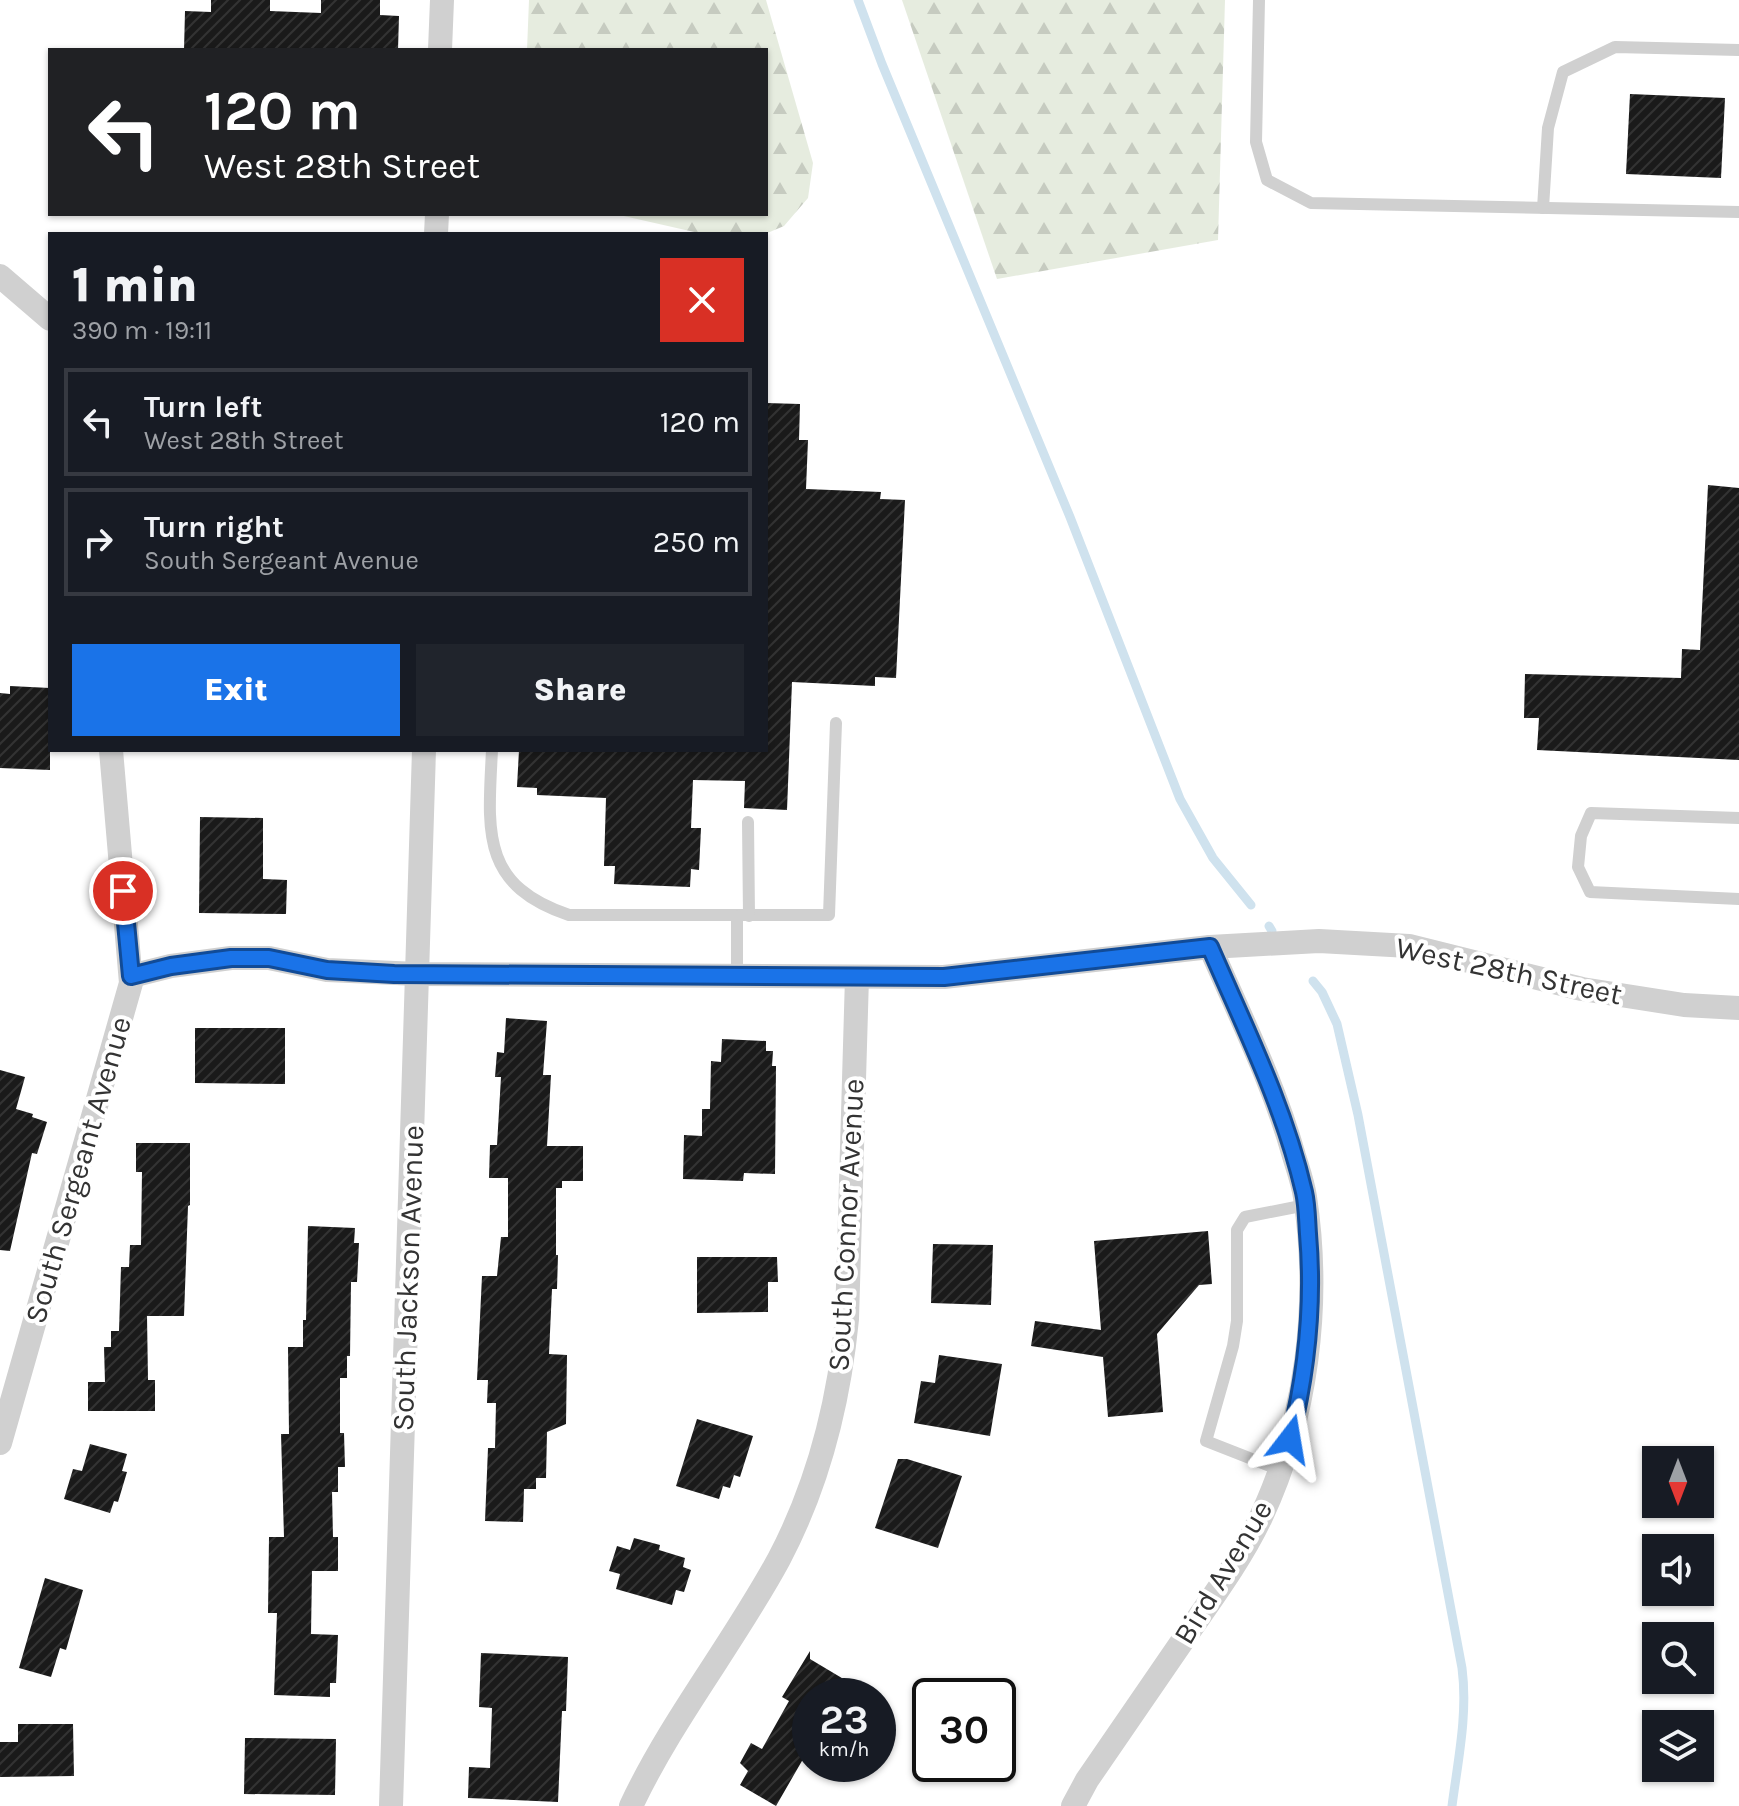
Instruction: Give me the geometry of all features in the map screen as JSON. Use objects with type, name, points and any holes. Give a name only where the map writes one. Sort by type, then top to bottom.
[{"type":"street","points":[[440,48],[442,0]]},
{"type":"street","points":[[0,276],[48,317]]},
{"type":"street","name":"South Sergeant Avenue","points":[[0,1443],[131,983],[111,752]]},
{"type":"street","name":"South Jackson Avenue","points":[[391,1806],[424,752]]},
{"type":"street","name":"West 28th Street","points":[[131,976],[171,966],[231,958],[269,958],[327,970],[418,974],[944,977],[1210,947],[1319,941],[1409,946],[1582,989],[1684,1005],[1739,1008]]},
{"type":"street","name":"Bird Avenue","points":[[1073,1806],[1087,1780],[1233,1567],[1261,1518],[1280,1470],[1301,1396],[1308,1350],[1311,1270],[1306,1205],[1289,1138],[1268,1079],[1210,947]]},
{"type":"street","name":"South Connor Avenue","points":[[631,1806],[664,1744],[746,1616],[779,1558],[804,1503],[832,1413],[842,1367],[847,1319],[857,977]]},
{"type":"lane","points":[[1259,0],[1256,142],[1267,180],[1311,203],[1739,212]]},
{"type":"lane","points":[[1543,208],[1548,128],[1563,72],[1615,47],[1739,50]]},
{"type":"lane","points":[[492,752],[491,828],[496,857],[513,886],[541,906],[569,915],[829,915],[836,723]]},
{"type":"lane","points":[[1739,818],[1591,813],[1581,836],[1578,867],[1590,892],[1739,899]]},
{"type":"lane","points":[[737,976],[748,822]]},
{"type":"lane","points":[[1280,1470],[1206,1441],[1237,1321],[1237,1230],[1245,1217],[1306,1205]]},
{"type":"green space","points":[[529,0],[766,0],[813,163],[808,198],[784,226],[768,233],[694,232],[624,216],[768,216],[768,48],[527,48]]},
{"type":"green space","points":[[902,0],[1225,0],[1218,240],[997,279]]},
{"type":"building","points":[[211,0],[270,0],[270,11],[321,13],[321,0],[380,0],[380,15],[399,16],[398,48],[184,48],[185,11],[211,12]]},
{"type":"building","points":[[1630,94],[1725,98],[1721,178],[1626,174]]},
{"type":"building","points":[[768,403],[800,404],[799,440],[808,440],[806,489],[881,492],[880,499],[905,500],[896,678],[875,677],[875,686],[792,682],[787,810],[744,808],[745,781],[693,780],[691,828],[701,828],[699,870],[691,869],[690,887],[614,884],[615,866],[604,866],[606,798],[537,795],[537,788],[517,787],[519,752],[768,752]]},
{"type":"building","points":[[1708,485],[1739,488],[1739,760],[1537,750],[1539,718],[1524,718],[1525,674],[1681,678],[1682,649],[1700,650]]},
{"type":"building","points":[[10,686],[48,688],[50,770],[0,768],[0,693],[10,694]]},
{"type":"building","points":[[200,817],[263,818],[263,879],[287,880],[286,914],[199,913]]},
{"type":"building","points":[[506,1018],[547,1021],[543,1075],[551,1075],[547,1146],[583,1146],[583,1181],[562,1181],[562,1188],[556,1188],[557,1289],[552,1289],[549,1354],[567,1355],[566,1424],[547,1432],[546,1478],[536,1478],[536,1489],[524,1489],[523,1522],[485,1521],[488,1448],[495,1448],[496,1403],[487,1403],[488,1380],[477,1380],[482,1276],[497,1276],[501,1237],[508,1237],[508,1178],[489,1178],[490,1145],[497,1145],[501,1077],[495,1077],[497,1052],[504,1053]]},
{"type":"building","points":[[195,1028],[285,1028],[285,1084],[195,1083]]},
{"type":"building","points":[[722,1039],[766,1041],[766,1051],[773,1051],[772,1066],[776,1066],[775,1174],[744,1173],[743,1181],[683,1179],[684,1135],[702,1136],[702,1109],[710,1109],[711,1061],[721,1062]]},
{"type":"building","points":[[0,1070],[25,1077],[16,1109],[47,1122],[37,1154],[32,1153],[10,1251],[0,1250]]},
{"type":"building","points":[[136,1143],[190,1143],[184,1316],[147,1316],[148,1380],[155,1380],[155,1411],[88,1411],[88,1382],[105,1382],[104,1347],[111,1347],[111,1331],[119,1331],[121,1267],[129,1267],[130,1245],[141,1245],[142,1172],[136,1172]]},
{"type":"building","points":[[308,1226],[355,1228],[354,1243],[359,1243],[357,1282],[351,1282],[347,1378],[340,1378],[340,1433],[344,1433],[345,1467],[338,1467],[338,1492],[332,1492],[333,1537],[338,1537],[338,1571],[312,1571],[311,1634],[338,1635],[336,1683],[330,1683],[330,1697],[274,1695],[277,1613],[268,1613],[269,1537],[284,1537],[281,1434],[289,1434],[288,1347],[303,1347]]},
{"type":"building","points":[[1208,1231],[1212,1284],[1199,1285],[1157,1334],[1163,1412],[1108,1417],[1103,1357],[1031,1346],[1035,1321],[1101,1330],[1094,1241]]},
{"type":"building","points":[[933,1244],[993,1245],[991,1305],[931,1303]]},
{"type":"building","points":[[697,1257],[777,1257],[778,1282],[768,1282],[768,1312],[697,1313]]},
{"type":"building","points":[[939,1355],[1002,1364],[990,1436],[914,1423],[921,1381],[935,1383]]},
{"type":"building","points":[[697,1419],[753,1436],[740,1477],[734,1475],[730,1488],[723,1486],[719,1499],[676,1486]]},
{"type":"building","points":[[90,1444],[127,1454],[122,1471],[127,1472],[118,1502],[114,1501],[110,1513],[64,1499],[73,1469],[82,1471]]},
{"type":"building","points":[[898,1459],[962,1476],[938,1548],[875,1528]]},
{"type":"building","points":[[634,1538],[660,1545],[659,1550],[685,1558],[683,1567],[691,1570],[684,1592],[676,1590],[672,1605],[616,1589],[620,1574],[609,1571],[617,1546],[630,1550]]},
{"type":"building","points":[[45,1578],[83,1590],[66,1650],[60,1648],[51,1677],[19,1668]]},
{"type":"building","points":[[810,1651],[810,1659],[842,1678],[794,1678]]},
{"type":"building","points":[[481,1653],[568,1657],[558,1802],[468,1798],[469,1767],[490,1768],[492,1708],[479,1707]]},
{"type":"building","points":[[792,1681],[792,1778],[776,1806],[740,1785],[748,1771],[740,1763],[751,1743],[762,1749],[789,1701],[782,1697]]},
{"type":"building","points":[[18,1724],[73,1724],[74,1776],[0,1777],[0,1742],[18,1742]]},
{"type":"building","points":[[245,1738],[336,1739],[335,1795],[244,1794]]},
{"type":"waterway","points":[[858,0],[1070,517],[1180,799],[1213,858],[1251,905]]},
{"type":"waterway","points":[[1269,926],[1272,931]]},
{"type":"waterway","points":[[1313,981],[1322,992],[1337,1024],[1358,1115],[1462,1668],[1463,1720],[1452,1806]]},
{"type":"route","points":[[123,891],[131,976],[171,966],[231,958],[269,958],[327,970],[394,974],[944,977],[1210,947],[1268,1079],[1305,1195],[1311,1270],[1308,1350],[1290,1439]]}]
